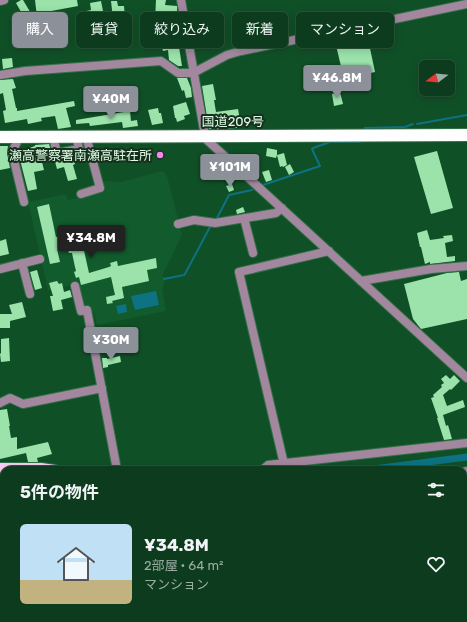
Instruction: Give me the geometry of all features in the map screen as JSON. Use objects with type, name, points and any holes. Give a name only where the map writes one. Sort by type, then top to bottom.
[{"type":"highway","name":"国道209号","points":[[0,137],[467,135]]},
{"type":"street","points":[[0,1],[4,0]]},
{"type":"street","points":[[181,0],[193,73],[207,140],[467,378]]},
{"type":"street","points":[[0,75],[25,70],[161,61],[178,73],[193,73],[227,55],[241,51],[467,4]]},
{"type":"street","points":[[80,194],[100,188],[81,136]]},
{"type":"street","points":[[16,137],[17,142],[12,152],[24,202]]},
{"type":"street","points":[[178,224],[194,220],[215,223],[276,213],[282,208]]},
{"type":"street","points":[[244,218],[253,253]]},
{"type":"street","points":[[284,464],[238,272],[329,251]]},
{"type":"street","points":[[0,269],[40,259]]},
{"type":"street","points":[[22,263],[30,294]]},
{"type":"street","points":[[361,281],[431,269],[467,266]]},
{"type":"street","points":[[74,286],[81,311],[87,310],[116,466]]},
{"type":"street","points":[[0,403],[10,398],[24,404],[102,388]]},
{"type":"street","points":[[267,466],[467,443]]},
{"type":"shaded area","points":[[164,171],[167,176],[182,235],[162,276],[164,276],[164,285],[162,289],[166,311],[97,325],[94,312],[82,309],[76,284],[48,290],[28,202],[66,194],[68,200],[105,191],[102,181],[121,182]]},
{"type":"water","points":[[156,291],[159,305],[135,310],[131,296]]},
{"type":"water","points":[[126,304],[127,312],[118,314],[116,306]]},
{"type":"building","points":[[23,0],[30,12],[21,12],[16,3]]},
{"type":"building","points":[[35,0],[77,0],[78,6],[46,12],[36,12]]},
{"type":"building","points":[[156,0],[166,0],[165,5],[177,6],[177,12],[155,12]]},
{"type":"building","points":[[101,1],[103,12],[82,12],[91,10],[90,3]]},
{"type":"building","points":[[111,1],[117,1],[118,6],[124,6],[124,12],[112,12]]},
{"type":"building","points":[[162,48],[179,48],[182,66],[178,66],[169,60],[168,50],[163,51]]},
{"type":"building","points":[[337,48],[370,48],[375,72],[344,79]]},
{"type":"building","points":[[12,58],[13,67],[3,69],[2,59]]},
{"type":"building","points":[[177,78],[187,78],[191,88],[192,97],[186,98],[184,90],[182,91]]},
{"type":"building","points":[[13,79],[16,88],[12,89],[17,111],[74,101],[75,106],[66,108],[71,127],[58,129],[55,116],[41,118],[42,121],[28,124],[27,119],[5,123],[3,111],[6,110],[3,93],[0,94],[0,80]]},
{"type":"building","points":[[213,84],[216,100],[214,100],[216,112],[238,109],[240,120],[237,120],[237,128],[209,129],[202,86]]},
{"type":"building","points":[[340,92],[343,104],[334,106],[332,94]]},
{"type":"building","points":[[186,102],[190,114],[184,116],[185,119],[177,122],[173,106]]},
{"type":"building","points":[[158,108],[159,113],[161,113],[163,123],[152,125],[148,110]]},
{"type":"building","points":[[130,111],[131,121],[137,120],[138,126],[123,128],[122,122],[90,126],[89,123],[76,124],[76,120]]},
{"type":"building","points":[[49,144],[51,150],[39,150],[44,170],[34,172],[37,189],[28,191],[18,152],[35,145]]},
{"type":"building","points":[[0,146],[8,146],[7,153],[10,168],[0,170]]},
{"type":"building","points":[[267,148],[277,150],[276,158],[266,156]]},
{"type":"building","points":[[437,151],[453,208],[431,214],[414,157]]},
{"type":"building","points":[[284,153],[287,165],[280,167],[277,155]]},
{"type":"building","points":[[73,156],[75,164],[73,165],[77,179],[68,181],[64,167],[57,169],[54,158]]},
{"type":"building","points":[[290,164],[294,172],[289,175],[285,167]]},
{"type":"building","points":[[225,169],[228,177],[222,179],[220,172]]},
{"type":"building","points":[[269,170],[272,180],[266,182],[262,172]]},
{"type":"building","points":[[232,184],[234,190],[229,192],[226,186]]},
{"type":"building","points":[[49,204],[56,237],[69,234],[68,230],[79,228],[89,273],[109,267],[111,266],[110,263],[117,261],[118,266],[156,258],[157,268],[147,270],[149,281],[122,287],[124,298],[107,304],[106,297],[115,295],[111,277],[81,285],[79,277],[76,278],[74,272],[76,271],[72,253],[69,253],[67,246],[57,249],[60,262],[50,264],[37,207]]},
{"type":"building","points":[[243,207],[245,212],[237,214],[236,210]]},
{"type":"building","points":[[427,230],[430,240],[452,235],[453,241],[445,243],[447,257],[455,256],[455,261],[430,264],[430,262],[425,264],[417,233]]},
{"type":"building","points":[[6,239],[9,254],[0,256],[0,241]]},
{"type":"building","points":[[37,270],[42,288],[35,290],[30,272]]},
{"type":"building","points":[[459,272],[461,281],[467,279],[467,319],[421,329],[413,319],[404,284],[447,273]]},
{"type":"building","points":[[57,281],[59,284],[62,283],[64,292],[70,290],[72,297],[61,300],[63,309],[53,311],[50,296],[53,296],[49,283]]},
{"type":"building","points":[[22,302],[26,317],[10,321],[10,328],[0,328],[0,314],[12,314],[9,305]]},
{"type":"building","points":[[9,338],[10,361],[1,362],[1,339]]},
{"type":"building","points":[[120,356],[121,362],[108,365],[108,367],[103,368],[102,358],[107,359]]},
{"type":"building","points":[[446,375],[450,379],[454,375],[460,381],[451,390],[450,389],[443,395],[447,406],[463,400],[465,407],[443,415],[452,439],[444,440],[431,398],[434,397],[433,395],[442,387],[441,385],[444,383],[441,379]]},
{"type":"building","points":[[7,409],[11,438],[17,437],[17,449],[48,442],[52,454],[37,458],[38,462],[28,462],[26,453],[0,459],[0,410]]},
{"type":"waterway","points":[[417,124],[467,115]]},
{"type":"waterway","points":[[365,128],[405,127],[413,124]]},
{"type":"waterway","points":[[263,185],[320,166],[312,149],[313,148],[330,142],[360,142]]},
{"type":"waterway","points":[[216,220],[229,195],[252,190]]},
{"type":"waterway","points":[[164,279],[185,274],[211,225]]},
{"type":"waterway","points":[[397,466],[467,457]]},
{"type":"place","name":"瀬高警察署南瀬高駐在所","points":[[160,155]]}]
